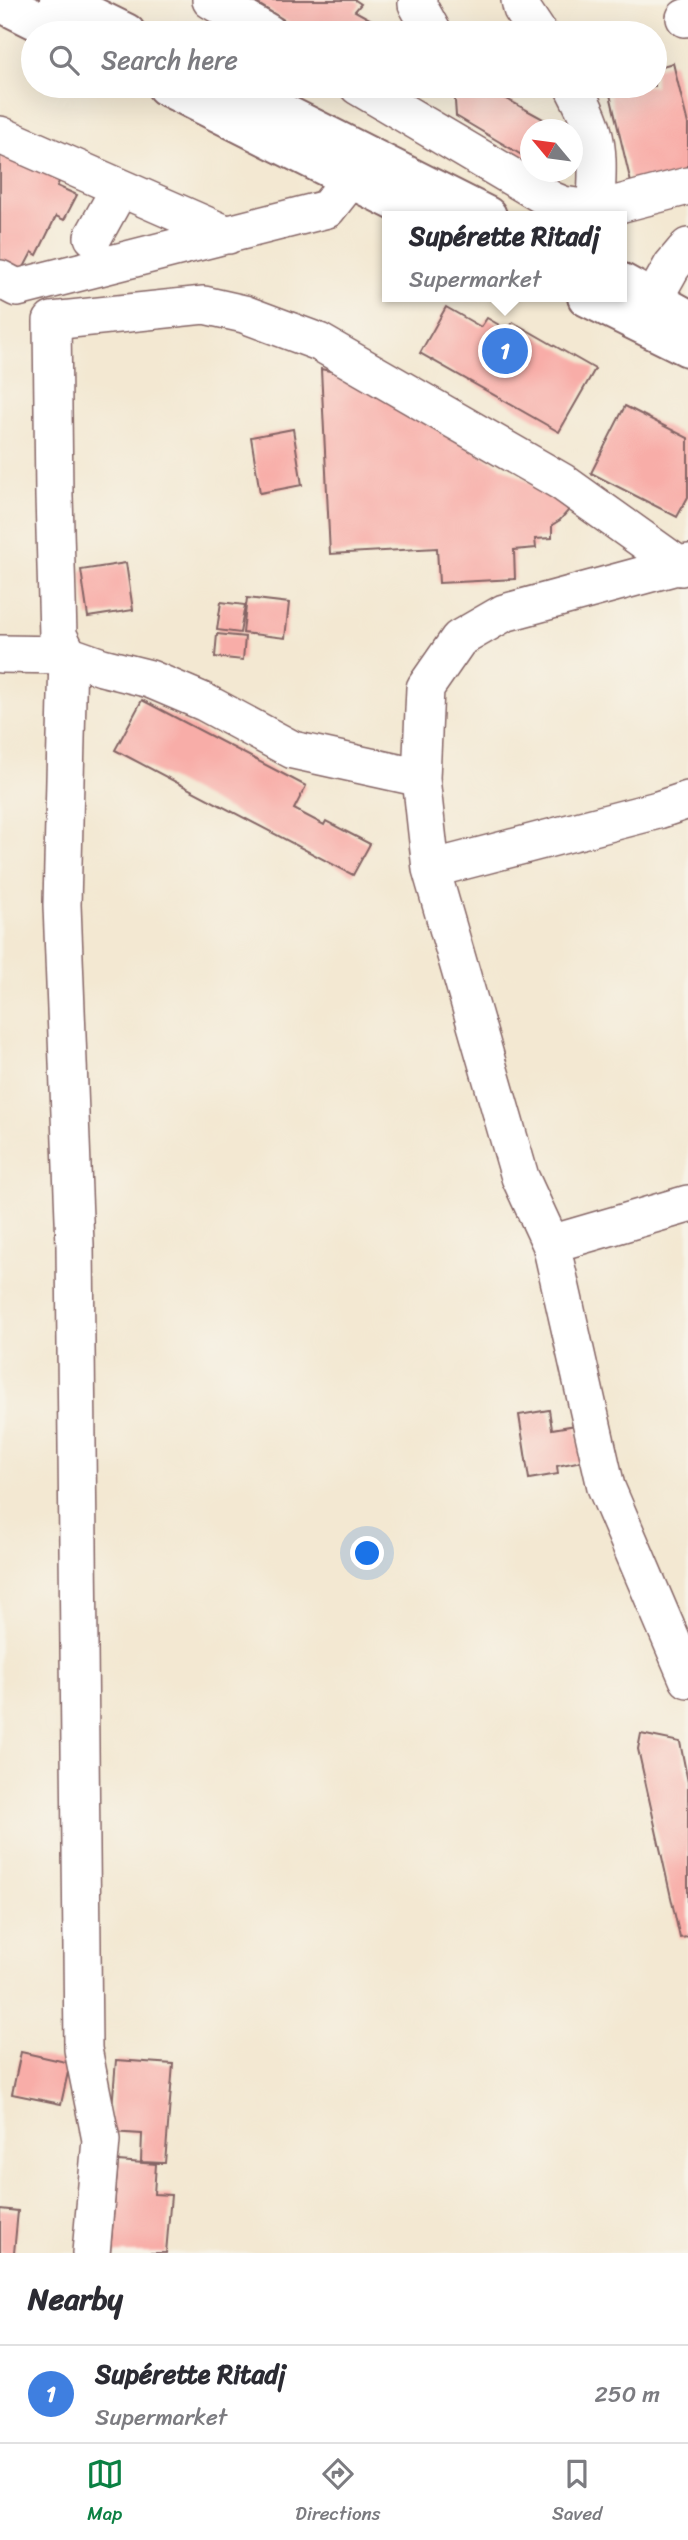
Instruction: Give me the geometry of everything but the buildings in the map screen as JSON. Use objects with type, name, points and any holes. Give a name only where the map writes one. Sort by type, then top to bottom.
[{"type":"main road","points":[[60,0],[101,21]]},
{"type":"main road","points":[[0,2],[38,21]]},
{"type":"main road","points":[[190,98],[415,211]]},
{"type":"main road","points":[[253,98],[477,211]]},
{"type":"main road","points":[[627,301],[651,303],[688,319]]},
{"type":"main road","points":[[651,303],[688,347]]},
{"type":"street","points":[[211,0],[247,21]]},
{"type":"street","points":[[520,0],[530,21]]},
{"type":"street","points":[[401,98],[551,200],[563,205],[596,210],[688,186]]},
{"type":"street","points":[[577,98],[586,110],[594,133],[597,156],[596,210]]},
{"type":"street","points":[[0,135],[228,236]]},
{"type":"street","points":[[6,284],[228,236],[327,209],[351,180]]},
{"type":"street","points":[[93,237],[120,188]]},
{"type":"street","points":[[651,303],[672,266],[688,247]]},
{"type":"street","points":[[91,2253],[101,2140],[83,2049],[75,1245],[62,905],[68,655],[58,635],[52,321],[204,305],[244,314],[319,342],[562,482],[684,565]]},
{"type":"street","points":[[684,565],[504,613],[459,639],[425,688],[421,778],[431,869],[520,1177],[551,1244],[606,1487],[688,1679]]},
{"type":"street","points":[[0,654],[68,655],[150,679],[204,702],[293,750],[421,778]]},
{"type":"street","points":[[431,869],[688,800]]},
{"type":"street","points":[[551,1244],[688,1204]]},
{"type":"place","name":"Supérette Ritadj","points":[[505,351]]}]
